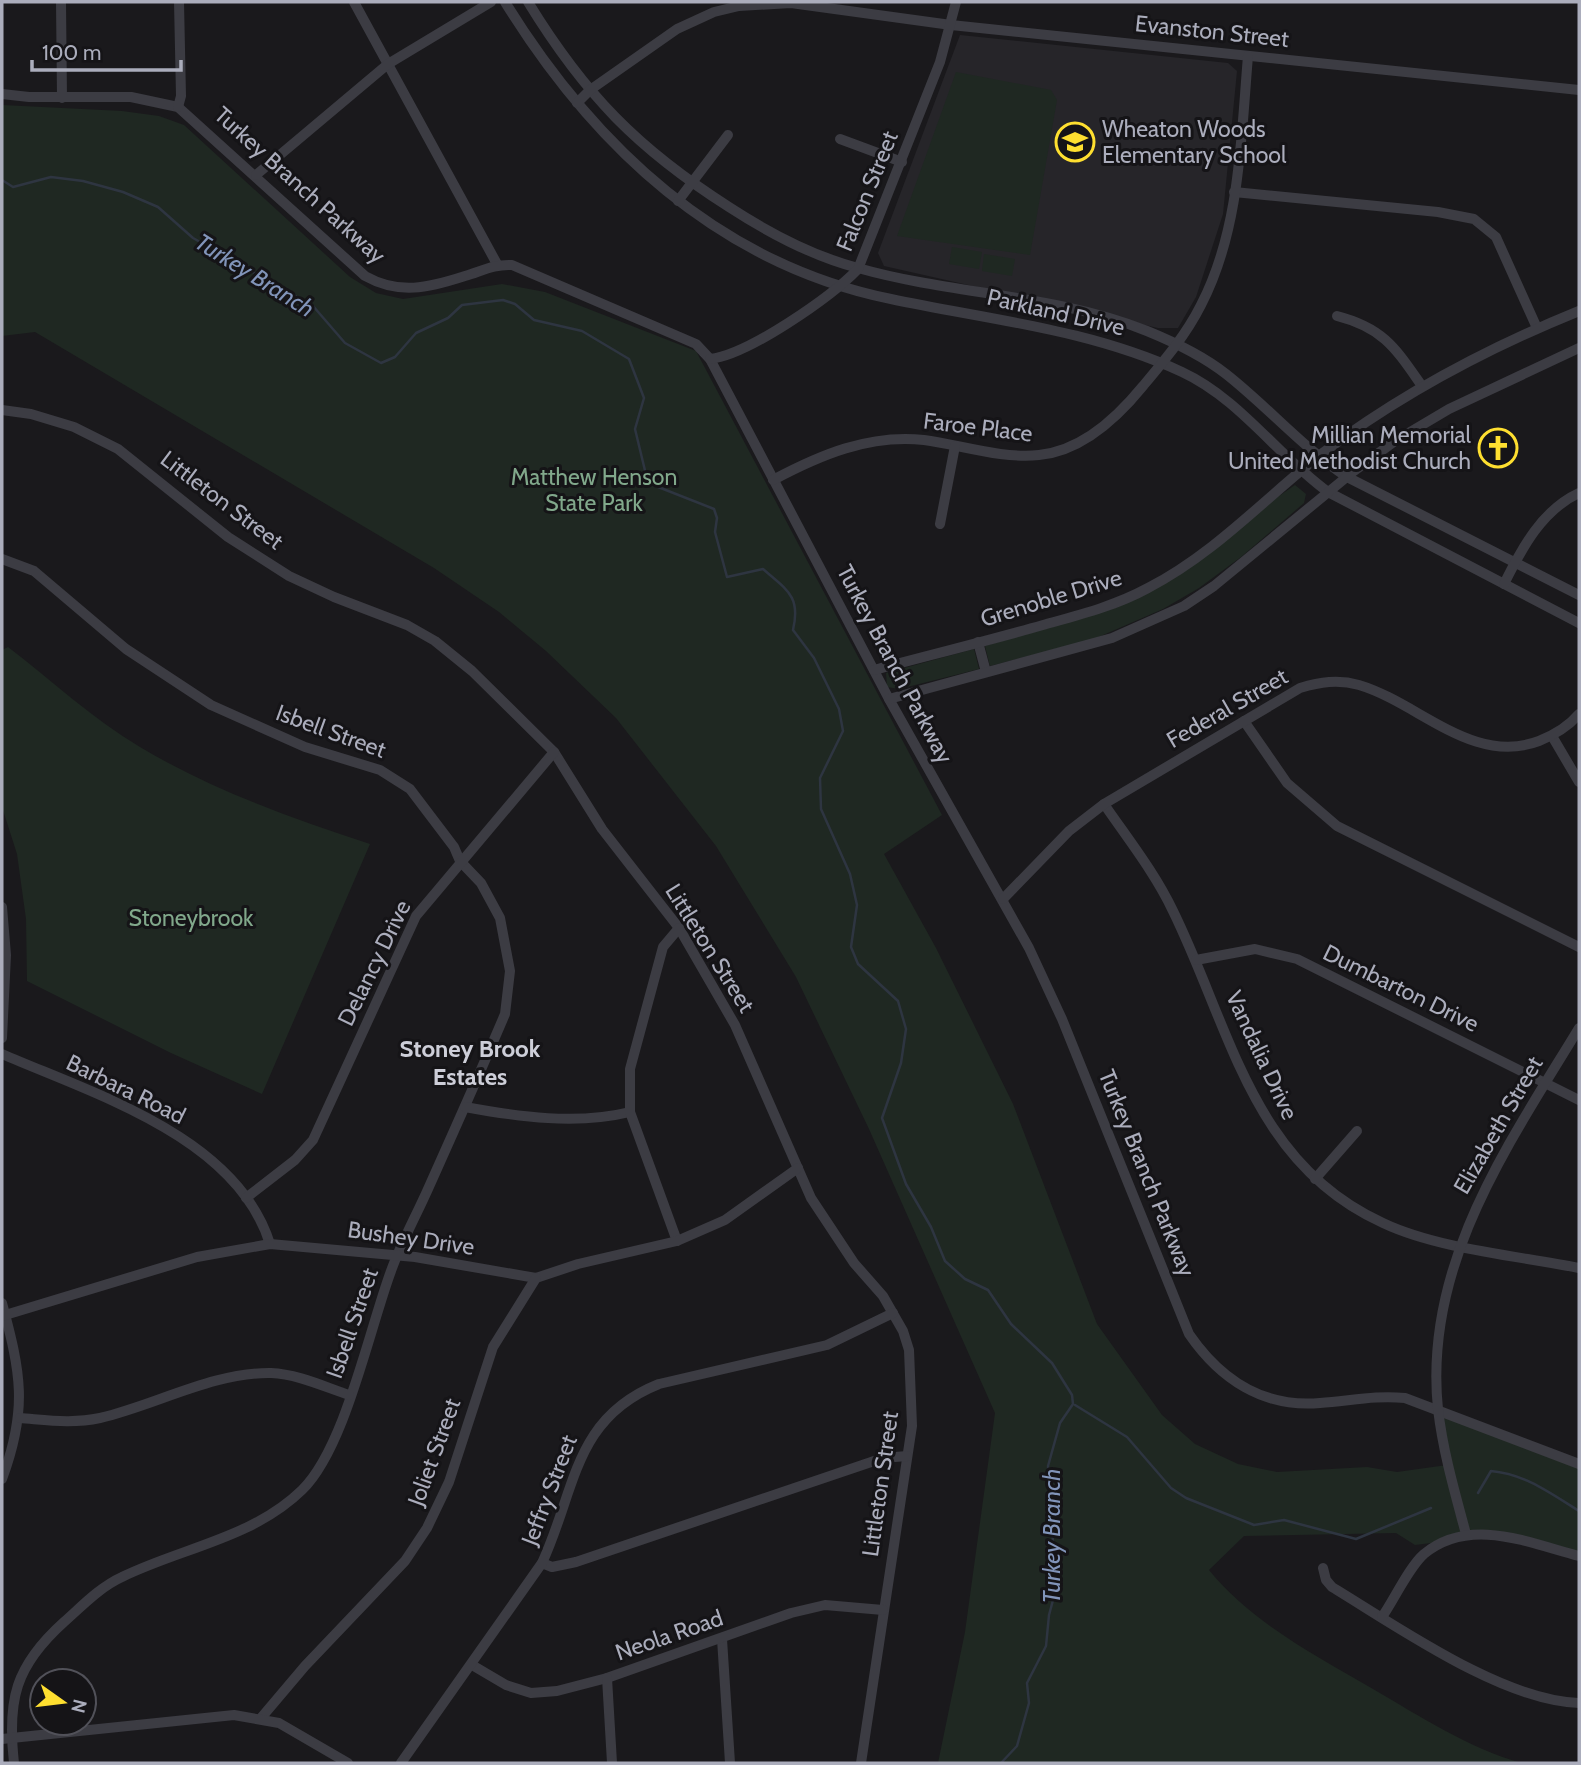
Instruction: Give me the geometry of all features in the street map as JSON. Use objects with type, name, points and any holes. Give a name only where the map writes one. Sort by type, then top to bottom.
[{"type":"street","points":[[61,2],[62,98]]},
{"type":"street","points":[[178,107],[181,96],[179,2]]},
{"type":"street","points":[[354,2],[497,264]]},
{"type":"street","points":[[256,176],[388,64],[491,2]]},
{"type":"street","name":"Parkland Drive","points":[[505,2],[540,59],[620,151],[678,201],[736,240],[791,268],[841,286],[889,299],[1075,333],[1162,363],[1211,389],[1241,413],[1301,472],[1328,492],[1579,623]]},
{"type":"street","name":"Parkland Drive","points":[[528,2],[552,40],[626,131],[692,183],[771,234],[858,268],[1105,317],[1176,345],[1225,374],[1318,457],[1347,477],[1579,595]]},
{"type":"street","name":"Falcon Street","points":[[710,359],[727,357],[841,286],[858,268],[902,162],[951,25],[956,2]]},
{"type":"street","name":"Evanston Street","points":[[577,103],[590,90],[677,29],[714,12],[739,6],[791,3],[951,25],[1579,90]]},
{"type":"street","name":"Faroe Place","points":[[773,480],[836,450],[867,443],[923,440],[1023,456],[1064,450],[1090,437],[1125,408],[1176,345],[1201,306],[1217,267],[1234,192],[1248,56]]},
{"type":"street","name":"Turkey Branch Parkway","points":[[2,94],[62,98],[131,96],[178,107],[365,276],[384,286],[404,289],[419,287],[463,277],[497,264],[531,271],[696,344],[710,359],[889,699],[957,824],[1003,899],[1062,1019],[1189,1334],[1204,1356],[1220,1373],[1263,1397],[1318,1404],[1379,1395],[1405,1398],[1438,1408],[1579,1464]]},
{"type":"street","points":[[678,201],[728,135]]},
{"type":"street","points":[[840,139],[902,162]]},
{"type":"street","points":[[1234,192],[1438,212],[1474,219],[1496,237],[1537,328]]},
{"type":"street","name":"Grenoble Drive","points":[[874,670],[1108,606],[1147,589],[1210,549],[1318,457],[1364,422],[1422,386],[1537,328],[1579,311]]},
{"type":"street","points":[[1338,316],[1364,324],[1382,334],[1422,386]]},
{"type":"street","points":[[889,699],[1112,638],[1184,606],[1214,586],[1328,492],[1395,442],[1449,409],[1579,348]]},
{"type":"street","name":"Littleton Street","points":[[2,410],[31,414],[74,427],[118,449],[228,537],[289,576],[334,597],[407,625],[435,641],[472,671],[554,751],[603,829],[679,928],[735,1025],[798,1168],[831,1232],[893,1313],[909,1350],[913,1391],[907,1456],[861,1763]]},
{"type":"street","points":[[940,524],[955,446]]},
{"type":"street","points":[[1504,584],[1529,538],[1554,508],[1579,493]]},
{"type":"street","name":"Isbell Street","points":[[2,559],[34,571],[126,649],[211,705],[305,747],[396,777],[418,799],[460,861],[481,883],[500,918],[510,971],[505,1014],[392,1267],[336,1437],[322,1465],[303,1489],[273,1514],[121,1577],[93,1596],[44,1640],[25,1663],[14,1691],[7,1738],[14,1763]]},
{"type":"street","points":[[978,642],[986,673]]},
{"type":"street","name":"Federal Street","points":[[1003,899],[1069,831],[1104,804],[1300,688],[1334,681],[1359,685],[1467,738],[1490,746],[1522,747],[1552,736],[1579,714]]},
{"type":"street","points":[[1244,720],[1287,783],[1337,826],[1579,947]]},
{"type":"street","points":[[1552,736],[1579,782]]},
{"type":"street","name":"Delancy Drive","points":[[246,1198],[295,1160],[313,1140],[416,916],[554,751]]},
{"type":"street","name":"Vandalia Drive","points":[[1104,804],[1150,871],[1196,960],[1259,1109],[1282,1143],[1315,1179],[1343,1200],[1382,1223],[1417,1236],[1579,1268]]},
{"type":"street","points":[[2,907],[6,955],[2,1038]]},
{"type":"street","points":[[677,1241],[630,1112],[630,1069],[663,947],[679,928]]},
{"type":"street","name":"Dumbarton Drive","points":[[1196,960],[1255,949],[1297,959],[1579,1100]]},
{"type":"street","name":"Elizabeth Street","points":[[1466,1534],[1447,1465],[1438,1408],[1442,1317],[1460,1245],[1489,1177],[1579,1028]]},
{"type":"street","name":"Barbara Road","points":[[2,1054],[174,1132],[214,1162],[246,1198],[264,1225],[270,1244]]},
{"type":"street","points":[[465,1107],[497,1113],[584,1120],[630,1112]]},
{"type":"street","points":[[1315,1179],[1357,1131]]},
{"type":"street","name":"Bushey Drive","points":[[3,1311],[197,1257],[270,1244],[399,1256],[536,1278],[578,1264],[677,1241],[725,1220],[798,1168]]},
{"type":"street","name":"Joliet Street","points":[[261,1718],[305,1666],[405,1561],[428,1528],[449,1482],[493,1347],[536,1278]]},
{"type":"street","points":[[2,1479],[20,1418],[18,1368],[3,1311]]},
{"type":"street","name":"Jeffry Street","points":[[401,1763],[542,1563],[556,1533],[589,1440],[619,1407],[659,1384],[827,1345],[893,1313]]},
{"type":"street","points":[[20,1418],[52,1422],[100,1418],[225,1380],[259,1374],[290,1377],[349,1395]]},
{"type":"street","points":[[542,1563],[552,1567],[576,1562],[883,1458],[907,1456]]},
{"type":"street","points":[[1382,1617],[1423,1555],[1446,1541],[1466,1534],[1495,1535],[1579,1556]]},
{"type":"street","points":[[1323,1568],[1326,1580],[1332,1587],[1503,1685],[1541,1699],[1579,1703]]},
{"type":"street","name":"Neola Road","points":[[472,1665],[506,1685],[531,1693],[557,1691],[607,1678],[791,1613],[825,1605],[883,1610]]},
{"type":"street","points":[[722,1639],[730,1763]]},
{"type":"street","points":[[607,1678],[612,1763]]},
{"type":"street","points":[[7,1738],[234,1716],[261,1718],[298,1732],[348,1763]]},
{"type":"shaded area","name":"Wheaton Woods Elementary School","points":[[960,35],[1228,63],[1237,71],[1223,214],[1196,297],[1178,328],[1158,328],[884,266],[878,253]]},
{"type":"green space","points":[[956,72],[1051,90],[1057,100],[1030,255],[897,236]]},
{"type":"green space","name":"Matthew Henson State Park","points":[[2,105],[122,111],[159,116],[184,125],[350,277],[376,293],[403,299],[502,284],[545,292],[696,351],[942,815],[884,854],[936,948],[1013,1104],[1097,1324],[1162,1415],[1195,1444],[1238,1464],[1277,1472],[1367,1467],[1397,1472],[1447,1465],[1438,1408],[1579,1464],[1579,1556],[1495,1535],[1415,1545],[1396,1533],[1244,1536],[1209,1570],[1245,1606],[1285,1637],[1445,1730],[1482,1749],[1521,1763],[938,1763],[965,1632],[995,1413],[869,1129],[796,977],[716,846],[616,718],[546,651],[499,612],[434,568],[35,332],[2,336]]},
{"type":"green space","points":[[952,247],[982,252],[979,269],[949,264]]},
{"type":"green space","points":[[984,254],[1015,259],[1012,276],[982,271]]},
{"type":"green space","points":[[1295,485],[1306,494],[1304,503],[1241,557],[1199,588],[1163,609],[1094,639],[990,666],[985,646],[1118,607]]},
{"type":"green space","name":"Stoneybrook","points":[[8,647],[106,724],[167,762],[252,802],[370,844],[262,1094],[171,1053],[27,981],[26,919],[17,854],[2,807],[2,650]]},
{"type":"green space","points":[[974,649],[979,669],[899,689],[887,687],[886,673]]},
{"type":"waterway","name":"Turkey Branch","points":[[2,180],[13,187],[51,177],[83,181],[123,192],[158,207],[193,238],[313,306],[345,343],[381,363],[395,357],[416,333],[448,318],[462,305],[503,300],[515,304],[534,320],[582,331],[629,359],[644,398],[635,429],[648,483],[714,509],[717,518],[715,532],[727,577],[763,569],[790,595],[795,609],[793,630],[814,658],[839,709],[843,731],[820,778],[821,809],[850,874],[857,905],[851,947],[858,964],[898,1001],[906,1029],[901,1063],[882,1118],[906,1184],[931,1227],[945,1261],[965,1279],[988,1290],[1011,1324],[1052,1363],[1072,1395],[1073,1404],[1060,1423],[1048,1466],[1056,1589],[1049,1615],[1046,1646],[1027,1683],[1029,1703],[1017,1746],[1001,1763]]},
{"type":"waterway","points":[[1075,1405],[1127,1437],[1171,1488],[1186,1498],[1254,1525],[1284,1520],[1356,1539],[1431,1508]]},
{"type":"waterway","points":[[1478,1493],[1491,1471],[1503,1473],[1537,1485],[1579,1511]]},
{"type":"place","name":"Wheaton Woods Elementary School","points":[[1075,142]]},
{"type":"place","name":"Millian Memorial United Methodist Church","points":[[1498,448]]},
{"type":"district","name":"Stoney Brook Estates","points":[[470,1062]]}]
